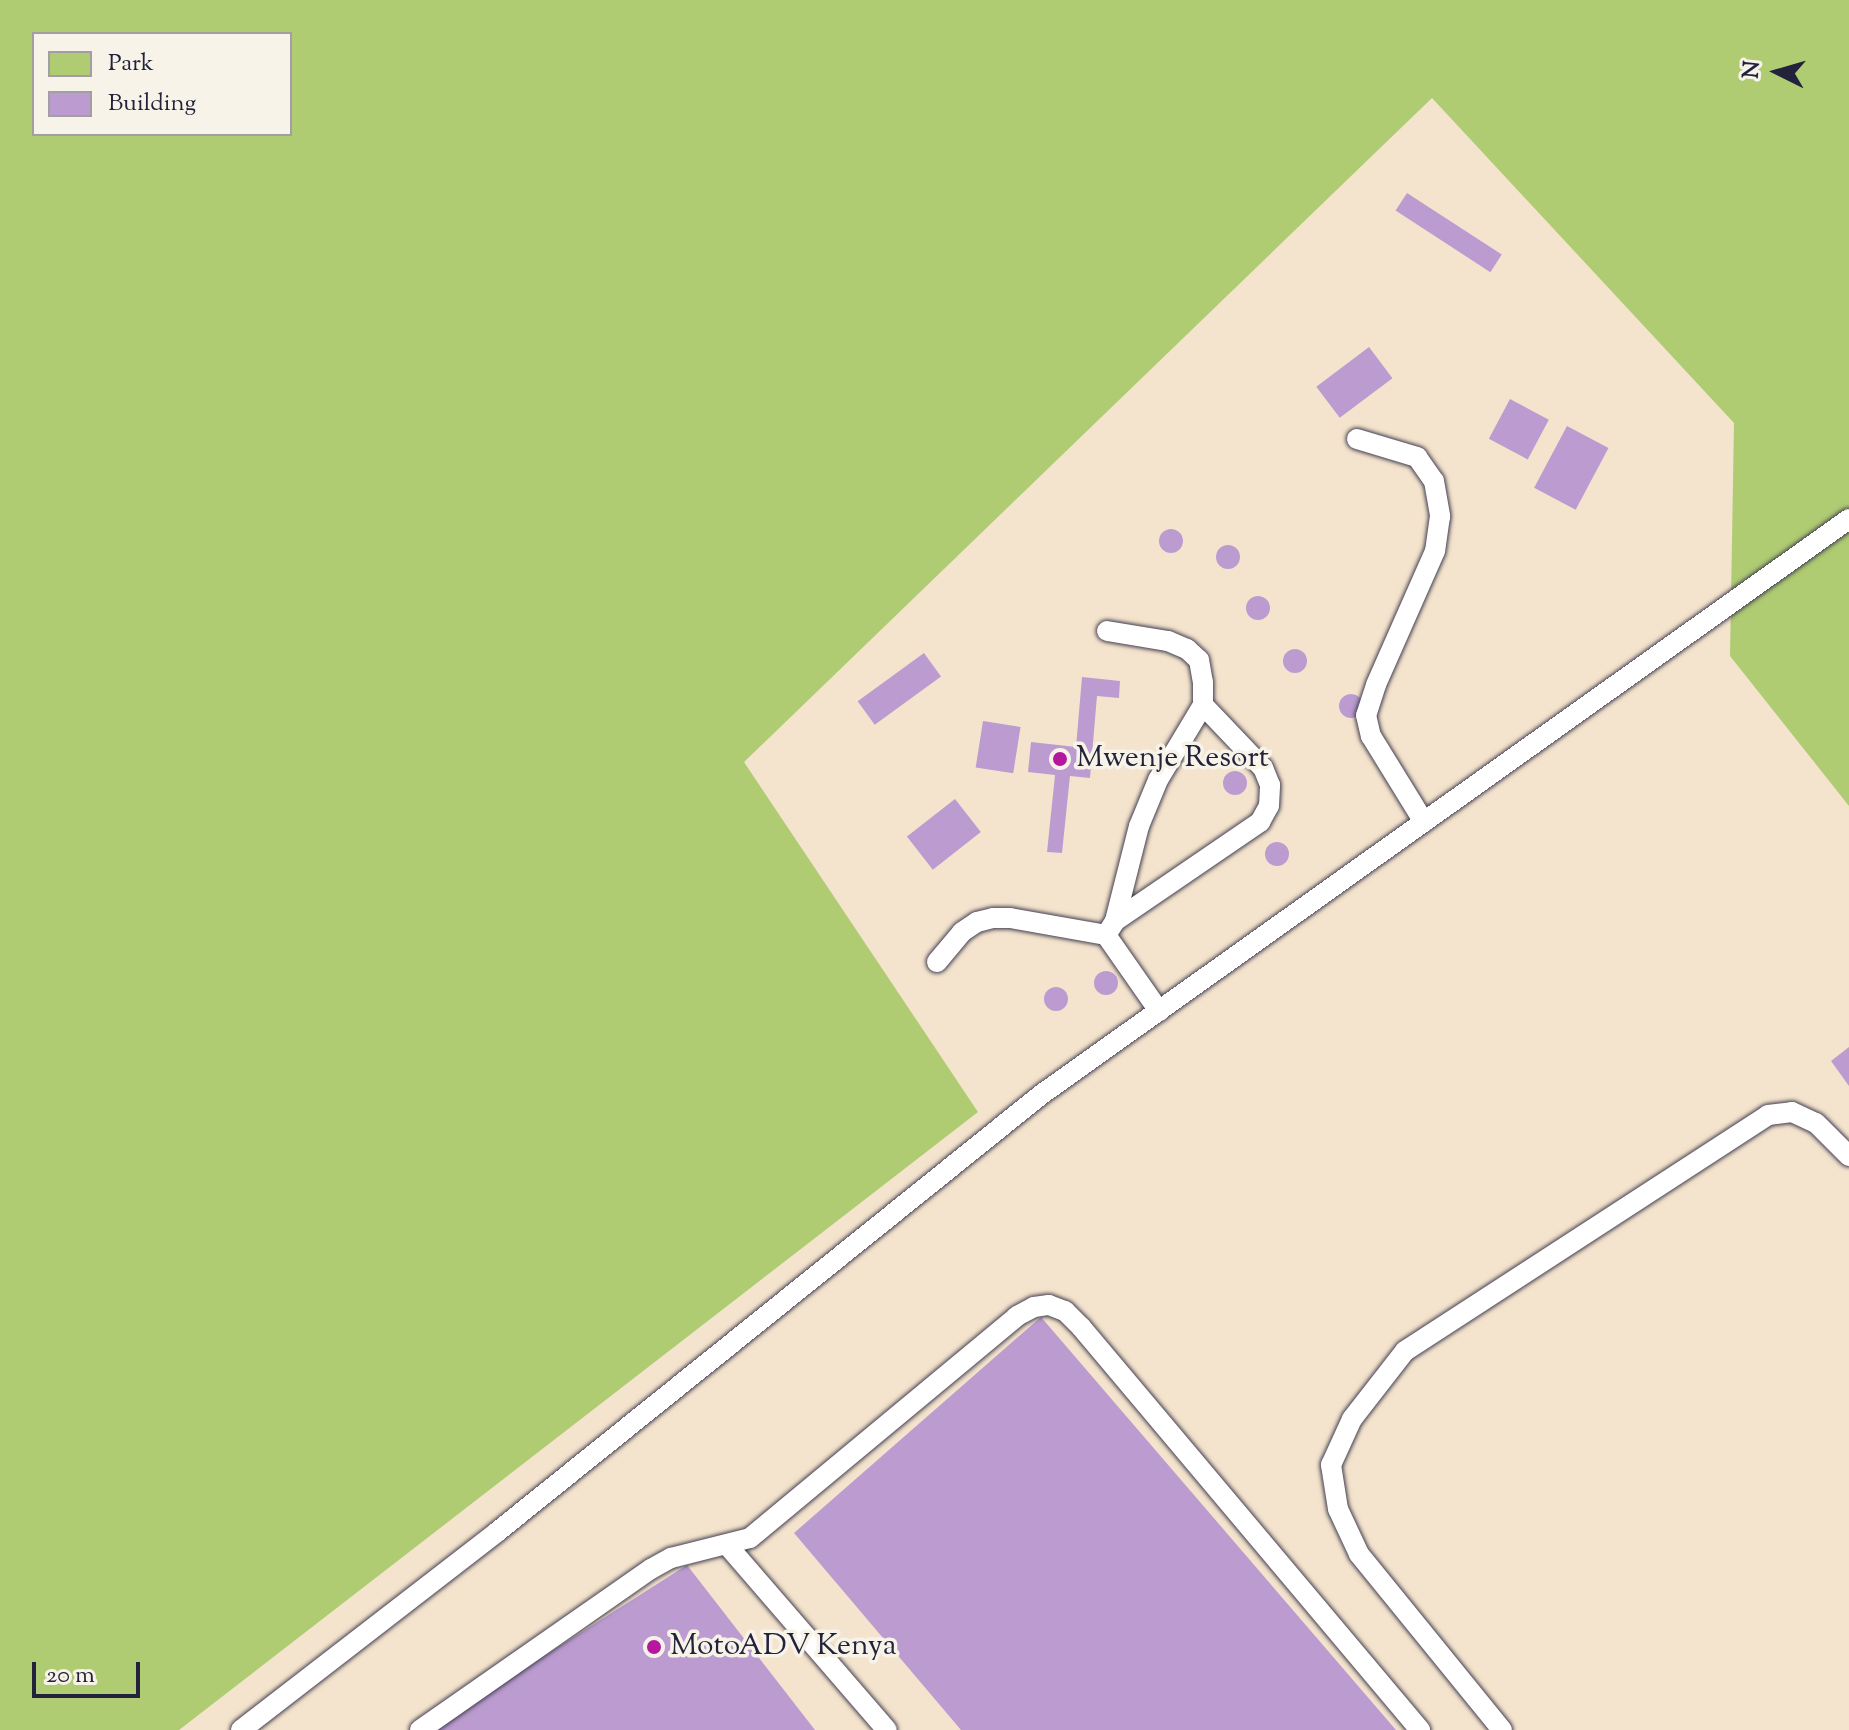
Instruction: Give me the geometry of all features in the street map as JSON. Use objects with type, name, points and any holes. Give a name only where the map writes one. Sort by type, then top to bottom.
[{"type":"lane","points":[[1357,439],[1417,457],[1434,481],[1440,516],[1435,551],[1376,685],[1366,715],[1371,736],[1424,822]]},
{"type":"lane","points":[[241,1730],[509,1522],[1042,1094],[1849,519]]},
{"type":"lane","points":[[1107,631],[1168,641],[1187,649],[1199,660],[1203,705],[1147,803],[1111,928],[1159,1011]]},
{"type":"lane","points":[[937,962],[962,932],[977,922],[993,918],[1111,928],[1260,822],[1269,806],[1270,785],[1263,768],[1203,705]]},
{"type":"lane","points":[[1502,1730],[1359,1554],[1338,1509],[1331,1465],[1352,1419],[1405,1351],[1768,1115],[1792,1112],[1816,1123],[1849,1156]]},
{"type":"lane","points":[[420,1730],[651,1569],[671,1558],[750,1538],[1017,1316],[1034,1307],[1049,1305],[1065,1311],[1081,1327],[1420,1730]]},
{"type":"lane","points":[[728,1546],[887,1730]]},
{"type":"green space","points":[[0,0],[1849,0],[1849,806],[1730,656],[1734,423],[1432,98],[744,762],[978,1112],[179,1730],[0,1730]]},
{"type":"building","points":[[1407,193],[1502,255],[1490,272],[1396,211]]},
{"type":"building","points":[[1369,347],[1392,378],[1340,418],[1316,387]]},
{"type":"building","points":[[1510,399],[1549,420],[1528,459],[1489,439]]},
{"type":"building","points":[[1567,426],[1608,448],[1576,510],[1534,488]]},
{"type":"building","points":[[1171,529],[1180,532],[1183,541],[1180,550],[1171,553],[1162,550],[1159,541],[1162,532]]},
{"type":"building","points":[[1228,545],[1237,548],[1240,557],[1237,566],[1228,569],[1219,566],[1216,557],[1219,548]]},
{"type":"building","points":[[1258,596],[1267,599],[1270,608],[1267,617],[1258,620],[1249,617],[1246,608],[1249,599]]},
{"type":"building","points":[[1295,649],[1304,652],[1307,661],[1304,670],[1295,673],[1286,670],[1283,661],[1286,652]]},
{"type":"building","points":[[924,653],[941,676],[875,725],[858,701]]},
{"type":"building","name":"Mwenje Resort","points":[[1082,677],[1120,681],[1119,698],[1097,696],[1090,778],[1070,776],[1062,853],[1047,852],[1055,775],[1028,772],[1031,742],[1076,747]]},
{"type":"building","points":[[1351,694],[1362,701],[1363,706],[1356,717],[1351,718],[1340,711],[1339,706],[1346,695]]},
{"type":"building","points":[[983,721],[1021,727],[1013,773],[976,767]]},
{"type":"building","points":[[1235,771],[1244,774],[1247,783],[1244,792],[1235,795],[1226,792],[1223,783],[1226,774]]},
{"type":"building","points":[[955,799],[981,832],[933,870],[907,837]]},
{"type":"building","points":[[1277,842],[1286,845],[1289,854],[1286,863],[1277,866],[1268,863],[1265,854],[1268,845]]},
{"type":"building","points":[[1106,971],[1115,974],[1118,983],[1115,992],[1106,995],[1097,992],[1094,983],[1097,974]]},
{"type":"building","points":[[1056,987],[1065,990],[1068,999],[1065,1008],[1056,1011],[1047,1008],[1044,999],[1047,990]]},
{"type":"building","points":[[1849,1047],[1849,1086],[1831,1061]]},
{"type":"building","points":[[1041,1317],[1396,1730],[961,1730],[794,1533]]},
{"type":"building","name":"MotoADV Kenya","points":[[687,1565],[815,1730],[428,1730]]},
{"type":"place","name":"Mwenje Resort","points":[[1060,759]]},
{"type":"place","name":"MotoADV Kenya","points":[[654,1647]]}]
